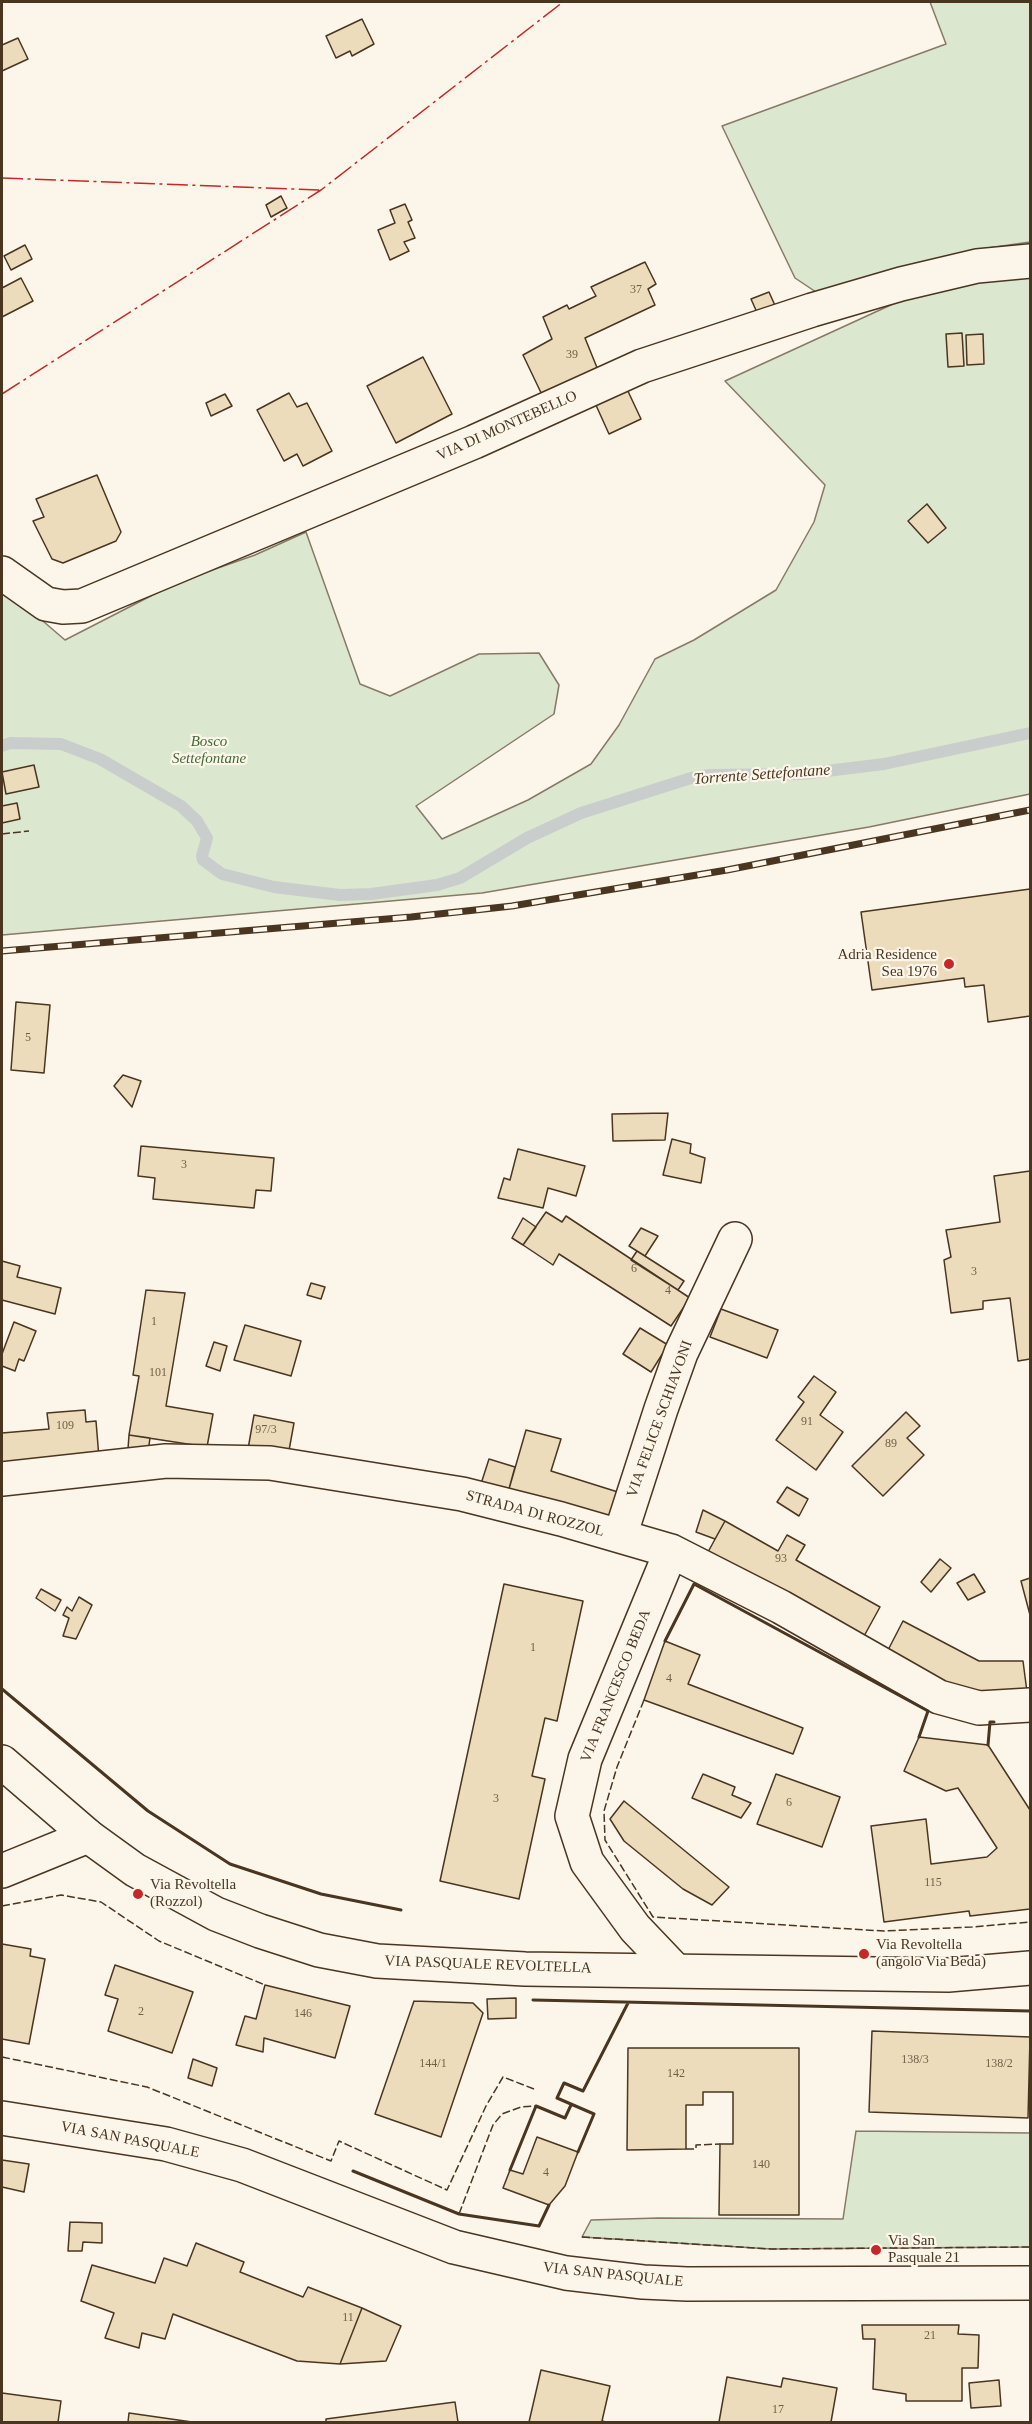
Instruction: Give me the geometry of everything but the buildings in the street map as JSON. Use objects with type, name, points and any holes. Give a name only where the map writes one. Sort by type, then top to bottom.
[{"type":"street","name":"VIA DI MONTEBELLO","points":[[2,573],[46,604],[63,607],[82,606],[464,446],[642,366],[812,310],[901,284],[977,266],[1030,261]]},
{"type":"street","name":"VIA FELICE SCHIAVONI","points":[[620,1536],[681,1353],[735,1239]]},
{"type":"street","name":"STRADA DI ROZZOL","points":[[2,1479],[166,1461],[270,1463],[462,1494],[671,1551],[781,1607],[939,1697],[979,1708],[1030,1705]]},
{"type":"street","name":"VIA FRANCESCO BEDA","points":[[671,1551],[585,1759],[572,1815],[587,1862],[635,1928],[675,1970]]},
{"type":"street","name":"VIA PASQUALE REVOLTELLA","points":[[2,1762],[88,1836],[135,1870],[216,1914],[319,1950],[376,1961],[525,1969],[948,1975],[1030,1968]]},
{"type":"street","points":[[2,1871],[88,1836]]},
{"type":"street","name":"VIA SAN PASQUALE","points":[[2,2118],[166,2144],[242,2165],[454,2247],[566,2273],[643,2282],[687,2284],[1030,2283]]},
{"type":"green space","points":[[930,2],[1030,2],[1030,242],[974,250],[819,294],[795,278],[722,126],[946,44]]},
{"type":"green space","name":"Bosco Settefontane","points":[[1030,274],[1030,794],[869,827],[482,893],[2,935],[2,586],[65,640],[178,582],[255,555],[306,532],[360,684],[390,696],[479,654],[539,653],[559,685],[554,714],[416,806],[442,839],[528,800],[591,764],[619,725],[655,659],[694,640],[776,590],[814,522],[825,485],[725,381],[906,298],[1007,276]]},
{"type":"green space","points":[[856,2131],[1030,2133],[1030,2247],[771,2249],[582,2237],[591,2220],[843,2219]]},
{"type":"waterway","name":"Torrente Settefontane","points":[[2,746],[10,743],[61,744],[100,759],[181,806],[197,821],[207,838],[203,860],[222,874],[274,887],[340,895],[371,894],[437,885],[460,878],[527,838],[581,813],[691,778],[710,775],[802,774],[884,764],[1030,733]]},
{"type":"railway","points":[[2,951],[411,917],[512,906],[727,870],[1030,810]]},
{"type":"fence","points":[[2,834],[29,831]]},
{"type":"fence","points":[[644,1700],[617,1767],[604,1811],[605,1840],[653,1917],[884,1931],[1030,1922]]},
{"type":"fence","points":[[2,1906],[61,1895],[101,1902],[159,1941],[265,1985]]},
{"type":"fence","points":[[2,2057],[147,2087],[331,2161],[339,2141],[447,2190],[486,2106],[503,2077],[534,2089]]},
{"type":"fence","points":[[459,2214],[493,2125],[502,2114],[521,2107],[536,2106]]},
{"type":"fence","points":[[686,2149],[696,2149],[696,2145],[720,2144]]},
{"type":"fence","points":[[582,2237],[771,2249],[1030,2247]]},
{"type":"wall","points":[[665,1641],[694,1584],[928,1711],[919,1737]]},
{"type":"wall","points":[[2,1689],[148,1811],[230,1864],[321,1894],[401,1910]]},
{"type":"wall","points":[[988,1745],[990,1722],[994,1722]]},
{"type":"wall","points":[[533,2000],[1030,2011]]},
{"type":"wall","points":[[578,2152],[594,2114],[557,2098],[564,2083],[583,2091],[628,2003]]},
{"type":"wall","points":[[510,2170],[536,2106],[565,2118],[571,2105]]},
{"type":"wall","points":[[353,2171],[459,2214],[539,2226],[549,2205]]},
{"type":"power","points":[[2,394],[321,190],[563,2]]},
{"type":"power","points":[[2,178],[319,190]]},
{"type":"place","name":"Adria Residence Sea 1976","points":[[949,964]]},
{"type":"place","name":"Via Revoltella (Rozzol)","points":[[138,1894]]},
{"type":"place","name":"Via Revoltella (angolo Via Beda)","points":[[864,1954]]},
{"type":"place","name":"Via San Pasquale 21","points":[[876,2250]]}]
